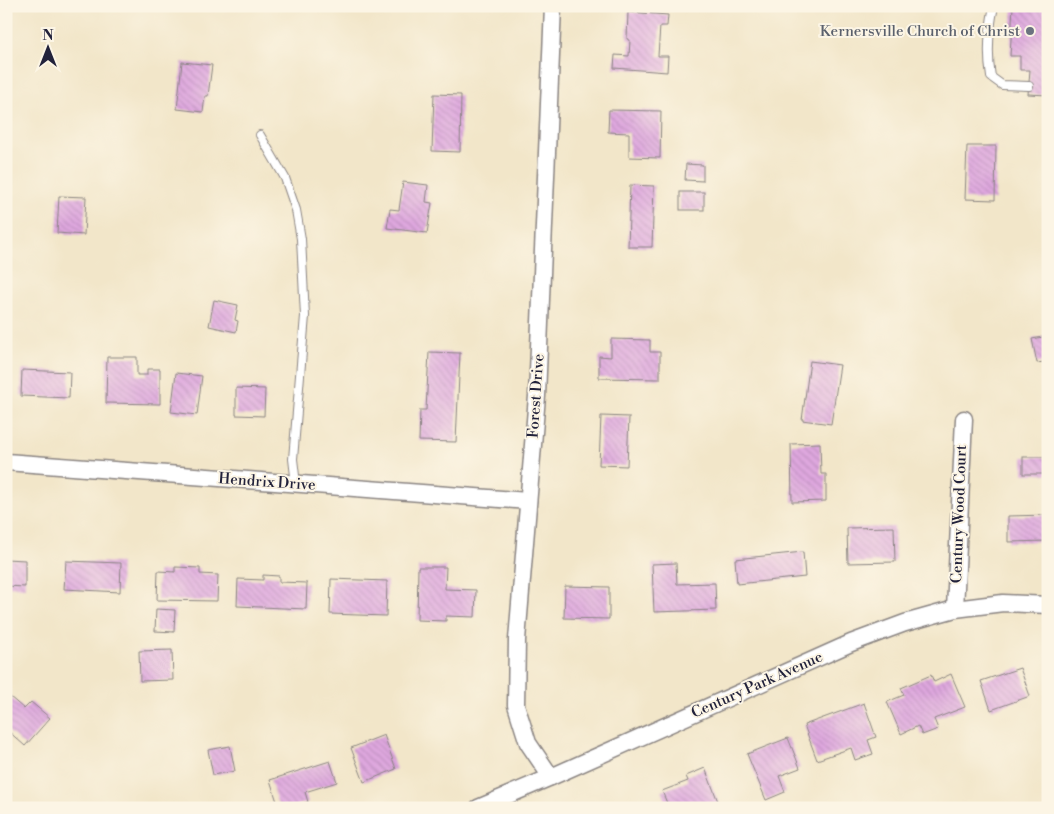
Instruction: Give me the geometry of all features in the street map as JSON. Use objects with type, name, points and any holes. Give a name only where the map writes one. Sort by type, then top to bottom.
[{"type":"street","name":"Forest Drive","points":[[551,777],[528,743],[516,705],[517,640],[537,387],[553,6]]},
{"type":"street","name":"Century Wood Court","points":[[955,609],[964,419]]},
{"type":"street","name":"Hendrix Drive","points":[[6,462],[528,501]]},
{"type":"street","name":"Century Park Avenue","points":[[478,808],[852,643],[906,623],[955,609],[1003,603],[1048,605]]},
{"type":"lane","points":[[994,6],[988,62],[991,77],[1002,85],[1029,86]]},
{"type":"lane","points":[[260,135],[285,178],[296,210],[301,239],[305,316],[293,460],[296,484]]},
{"type":"building","name":"Kernersville Church of Christ","points":[[1013,6],[1048,6],[1048,95],[1028,94],[1030,70],[1020,70],[1020,56],[1010,56]]},
{"type":"building","points":[[628,12],[668,15],[667,26],[660,26],[658,56],[668,56],[667,72],[614,68],[615,55],[629,56],[630,40],[627,39]]},
{"type":"building","points":[[182,62],[212,65],[208,96],[205,96],[203,112],[177,109]]},
{"type":"building","points":[[434,94],[461,95],[460,152],[432,151]]},
{"type":"building","points":[[609,110],[661,111],[660,158],[629,157],[629,133],[608,132]]},
{"type":"building","points":[[967,146],[996,146],[995,200],[965,199]]},
{"type":"building","points":[[686,164],[703,165],[703,181],[685,180]]},
{"type":"building","points":[[403,182],[428,185],[426,202],[432,203],[427,233],[387,228],[390,209],[399,210]]},
{"type":"building","points":[[630,185],[654,186],[652,247],[628,247]]},
{"type":"building","points":[[680,192],[704,192],[704,210],[680,210]]},
{"type":"building","points":[[59,196],[86,197],[84,235],[57,233]]},
{"type":"building","points":[[214,300],[238,305],[235,320],[238,321],[236,332],[209,326]]},
{"type":"building","points":[[1048,336],[1047,378],[1044,362],[1037,363],[1032,339]]},
{"type":"building","points":[[611,339],[650,340],[650,352],[660,352],[660,379],[599,378],[599,356],[611,357]]},
{"type":"building","points":[[429,352],[460,353],[456,442],[419,441],[420,410],[426,410]]},
{"type":"building","points":[[107,357],[137,357],[137,375],[147,375],[147,369],[160,369],[160,404],[106,403]]},
{"type":"building","points":[[810,361],[840,365],[831,424],[802,420]]},
{"type":"building","points":[[22,370],[70,372],[69,398],[21,396]]},
{"type":"building","points":[[176,373],[202,376],[197,415],[171,412]]},
{"type":"building","points":[[236,388],[265,389],[264,416],[236,415]]},
{"type":"building","points":[[601,416],[629,417],[627,466],[599,465]]},
{"type":"building","points":[[820,443],[821,474],[826,474],[826,501],[792,502],[791,444]]},
{"type":"building","points":[[1023,457],[1048,457],[1048,474],[1023,474]]},
{"type":"building","points":[[1048,515],[1048,541],[1008,542],[1008,516]]},
{"type":"building","points":[[894,527],[895,562],[848,563],[847,528]]},
{"type":"building","points":[[803,552],[805,577],[737,584],[735,559]]},
{"type":"building","points":[[6,559],[25,560],[25,587],[6,586]]},
{"type":"building","points":[[66,561],[121,563],[120,592],[64,589]]},
{"type":"building","points":[[676,563],[677,584],[715,583],[716,610],[654,612],[652,564]]},
{"type":"building","points":[[175,567],[200,568],[200,574],[218,575],[217,601],[157,600],[158,571],[175,572]]},
{"type":"building","points":[[418,567],[446,567],[445,589],[476,590],[475,617],[446,616],[446,621],[417,620]]},
{"type":"building","points":[[263,575],[279,576],[279,582],[307,583],[306,609],[237,606],[238,579],[263,580]]},
{"type":"building","points":[[331,579],[387,581],[386,616],[330,614]]},
{"type":"building","points":[[565,586],[609,587],[609,619],[564,618]]},
{"type":"building","points":[[156,609],[175,610],[174,632],[155,631]]},
{"type":"building","points":[[172,650],[173,680],[140,681],[139,651]]},
{"type":"building","points":[[1020,668],[1030,696],[991,710],[981,681]]},
{"type":"building","points":[[951,674],[965,707],[934,719],[938,729],[922,735],[918,726],[901,734],[887,702],[904,695],[901,688],[931,675],[934,682]]},
{"type":"building","points":[[9,696],[24,709],[31,702],[50,718],[25,746],[6,729],[6,699]]},
{"type":"building","points":[[864,703],[876,737],[868,740],[873,754],[855,760],[851,748],[817,760],[804,725]]},
{"type":"building","points":[[384,735],[396,769],[364,782],[351,748]]},
{"type":"building","points":[[788,738],[800,768],[779,776],[785,792],[766,800],[747,754]]},
{"type":"building","points":[[230,746],[235,771],[213,775],[208,750]]},
{"type":"building","points":[[330,761],[337,782],[305,792],[308,802],[290,808],[279,808],[270,780]]},
{"type":"building","points":[[705,768],[719,804],[710,808],[669,808],[662,791],[688,781],[686,776]]},
{"type":"place","name":"Kernersville Church of Christ","points":[[1030,31]]}]
